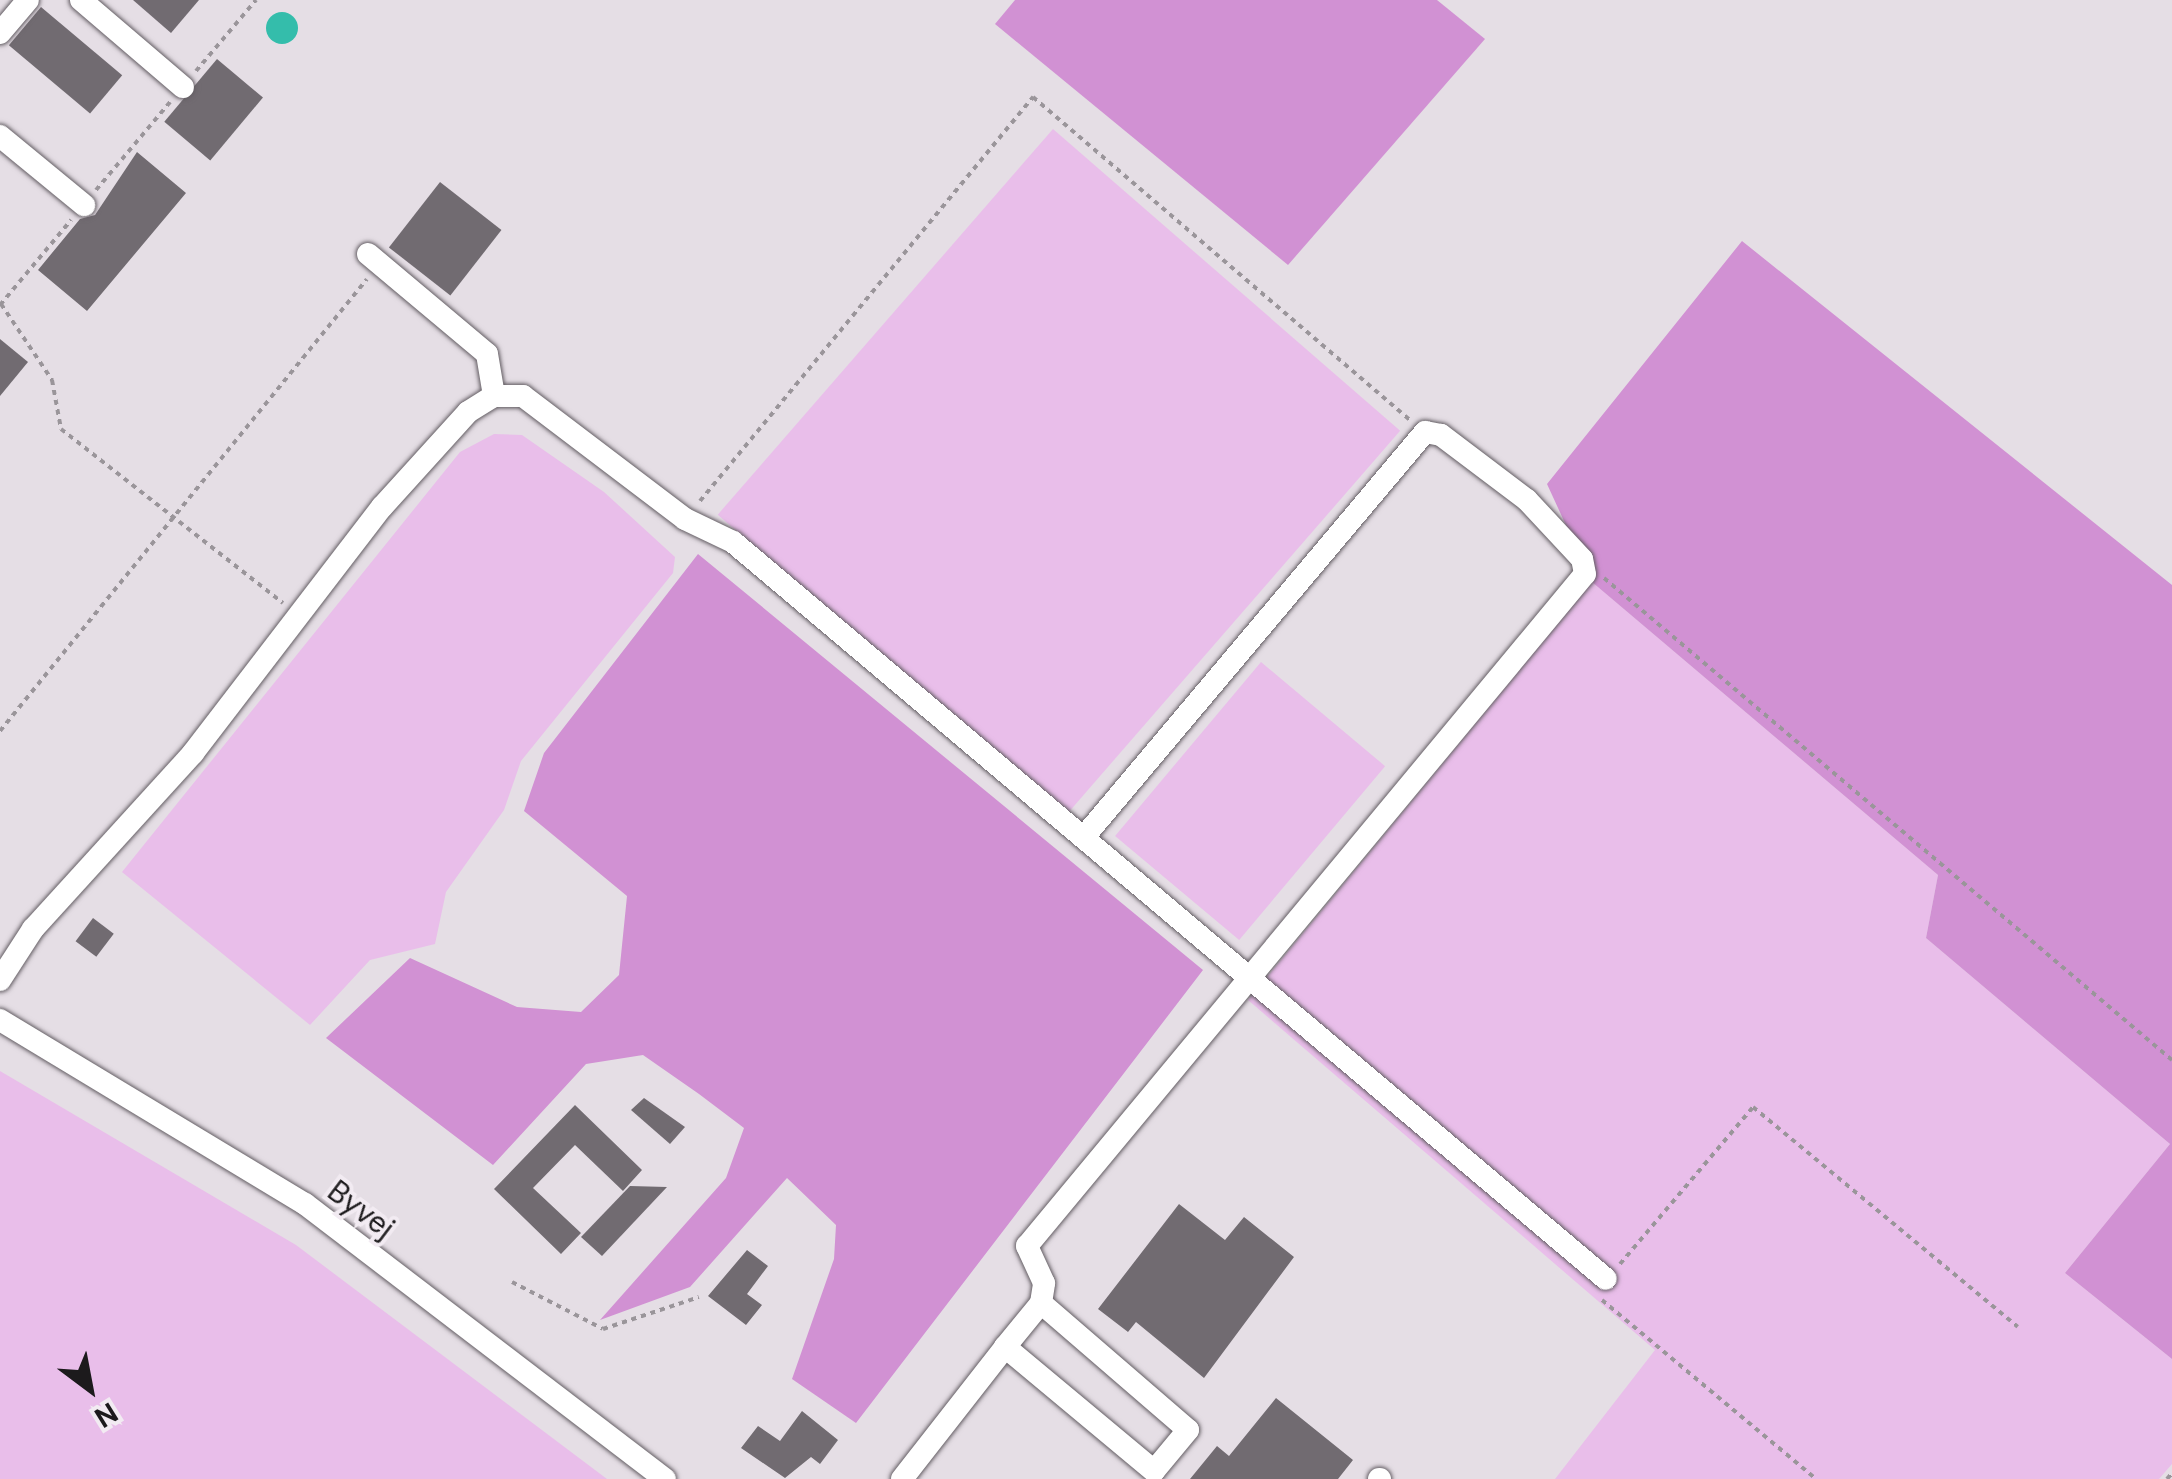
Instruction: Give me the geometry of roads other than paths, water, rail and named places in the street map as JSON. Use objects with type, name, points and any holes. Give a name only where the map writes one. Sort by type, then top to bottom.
[{"type":"street","points":[[0,33],[28,0]]},
{"type":"street","points":[[80,0],[183,86]]},
{"type":"street","points":[[0,136],[84,205]]},
{"type":"street","points":[[374,259],[487,354],[494,396]]},
{"type":"street","points":[[0,980],[382,507],[494,396],[523,396],[685,520],[733,542],[1606,1279]]},
{"type":"street","points":[[902,1479],[1041,1303],[1044,1283],[1027,1246],[1585,574],[1582,560],[1527,500],[1425,432],[1084,837]]},
{"type":"street","name":"Byvej","points":[[0,1020],[305,1204],[664,1479]]},
{"type":"street","points":[[1005,1347],[1154,1471],[1188,1430],[1041,1303]]}]
